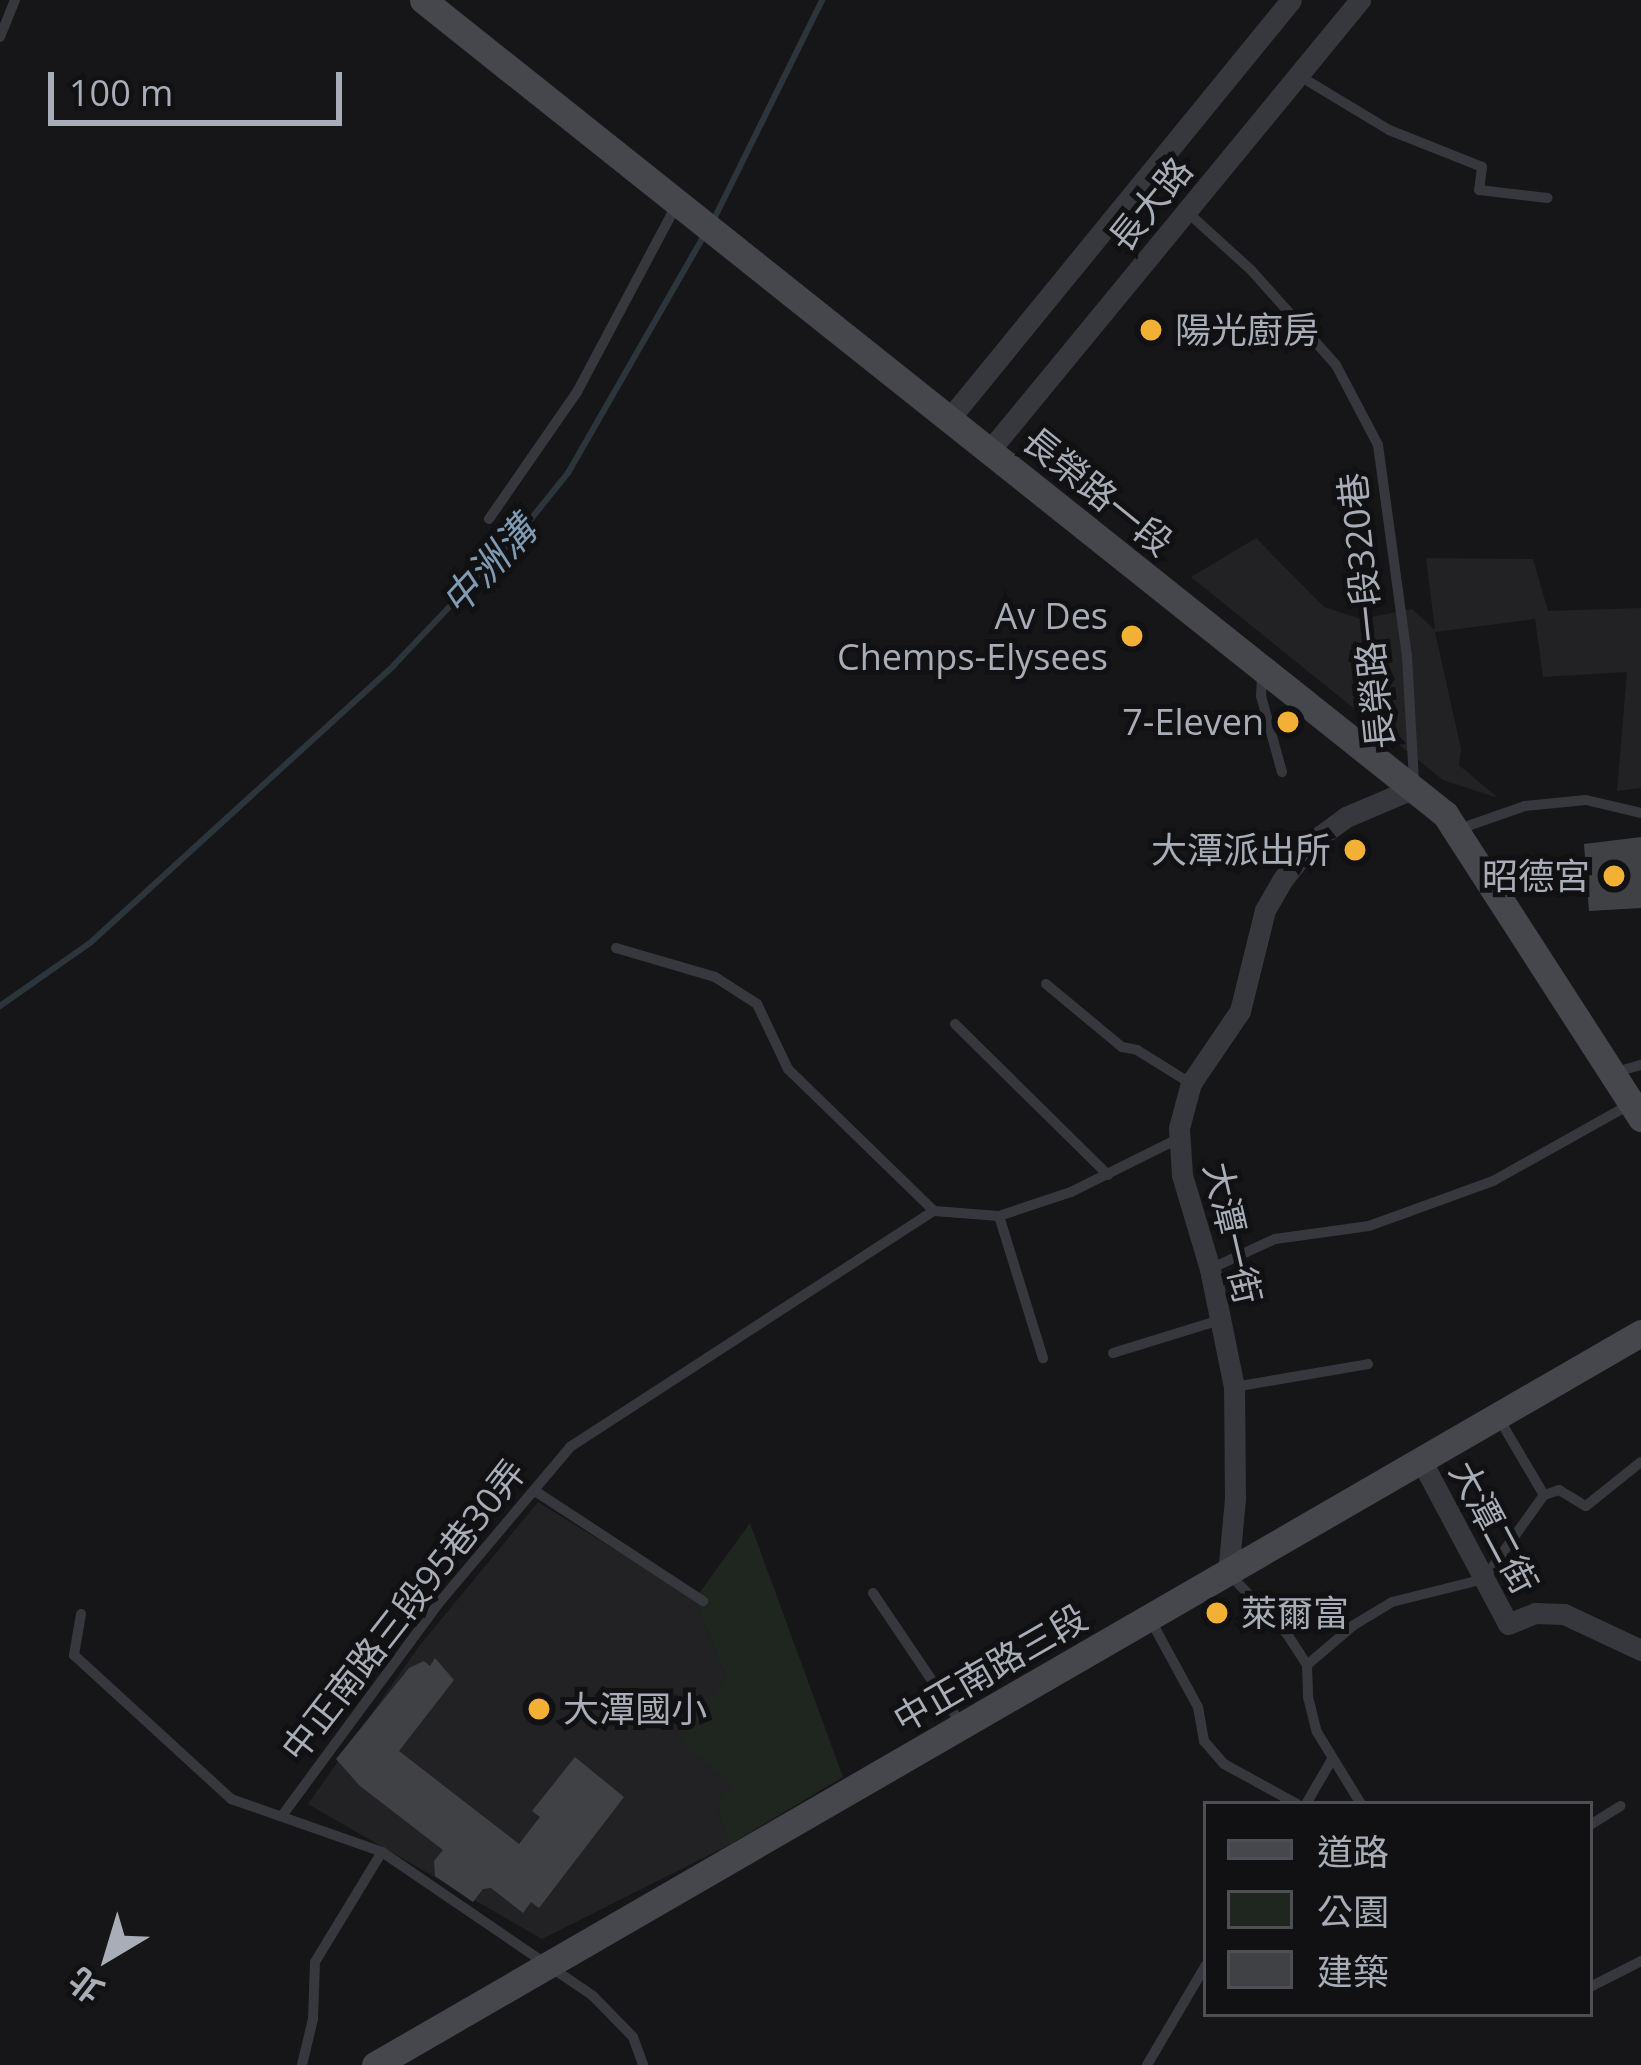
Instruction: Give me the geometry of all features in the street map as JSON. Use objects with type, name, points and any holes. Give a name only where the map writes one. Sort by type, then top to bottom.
[{"type":"street","name":"長榮路一段","points":[[423,0],[1414,788],[1459,829],[1636,1111]]},
{"type":"street","name":"長大路","points":[[950,418],[1291,0]]},
{"type":"street","name":"長大路","points":[[990,451],[1360,0]]},
{"type":"street","name":"大潭一街","points":[[1228,1574],[1235,1498],[1234,1387],[1210,1269],[1182,1175],[1179,1139],[1191,1083],[1240,1011],[1265,910],[1283,879],[1312,842],[1346,817],[1414,788]]},
{"type":"street","name":"中正南路三段","points":[[375,2065],[1641,1333]]},
{"type":"street","name":"大潭二街","points":[[1422,1462],[1508,1624],[1535,1613],[1564,1614],[1641,1650]]},
{"type":"lane","points":[[0,37],[15,0]]},
{"type":"lane","points":[[1298,76],[1389,130],[1482,167],[1479,190],[1548,198]]},
{"type":"lane","points":[[489,519],[578,392],[678,204]]},
{"type":"lane","name":"長榮路一段320巷","points":[[1186,212],[1251,271],[1336,365],[1378,445],[1407,656],[1414,788]]},
{"type":"lane","points":[[1262,668],[1262,696],[1282,772]]},
{"type":"lane","points":[[1459,829],[1525,806],[1586,800],[1641,814]]},
{"type":"lane","points":[[616,948],[715,977],[757,1004],[788,1069],[934,1210],[999,1216],[1108,1175],[1179,1139]]},
{"type":"lane","points":[[1046,984],[1122,1046],[1191,1083]]},
{"type":"lane","points":[[955,1024],[1108,1175]]},
{"type":"lane","points":[[1613,1072],[1641,1065]]},
{"type":"lane","points":[[1210,1269],[1275,1239],[1370,1226],[1493,1181],[1636,1111]]},
{"type":"lane","name":"中正南路三段95巷30弄","points":[[284,1813],[438,1604],[570,1447],[934,1210]]},
{"type":"lane","points":[[999,1216],[1043,1358]]},
{"type":"lane","points":[[1113,1353],[1220,1321]]},
{"type":"lane","points":[[1234,1387],[1368,1364]]},
{"type":"lane","points":[[1498,1418],[1544,1495]]},
{"type":"lane","points":[[1307,1665],[1354,1625],[1392,1602],[1484,1579],[1544,1495],[1559,1490],[1586,1506],[1641,1462]]},
{"type":"lane","points":[[535,1491],[704,1601]]},
{"type":"lane","points":[[1228,1574],[1287,1634],[1307,1665],[1308,1697],[1331,1761],[1359,1801]]},
{"type":"lane","points":[[873,1593],[962,1725]]},
{"type":"lane","points":[[81,1614],[74,1655],[94,1679],[231,1799],[284,1813],[382,1852],[550,1962],[633,2037],[643,2065]]},
{"type":"lane","points":[[1150,1618],[1198,1707],[1204,1741],[1224,1764],[1295,1801]]},
{"type":"lane","points":[[1304,1801],[1331,1761]]},
{"type":"lane","points":[[1593,1823],[1621,1806]]},
{"type":"lane","points":[[302,2065],[314,2019],[315,1962],[382,1852]]},
{"type":"lane","points":[[1593,1986],[1641,1960]]},
{"type":"lane","points":[[1147,2065],[1203,1970]]},
{"type":"shaded area","points":[[1256,538],[1324,607],[1361,619],[1412,609],[1435,630],[1426,558],[1533,559],[1548,611],[1641,608],[1641,788],[1617,791],[1627,672],[1543,677],[1535,619],[1435,632],[1461,749],[1459,765],[1498,798],[1443,780],[1191,577]]},
{"type":"shaded area","name":"大潭國小","points":[[538,1502],[695,1599],[726,1678],[734,1786],[717,1804],[729,1845],[542,1939],[308,1804],[420,1645]]},
{"type":"green space","points":[[750,1523],[843,1777],[729,1845],[717,1804],[733,1786],[679,1741],[726,1678],[695,1599]]},
{"type":"building","name":"昭德宮","points":[[1641,837],[1641,908],[1589,911],[1584,844]]},
{"type":"building","points":[[435,1658],[454,1680],[399,1751],[519,1844],[540,1817],[532,1811],[575,1757],[624,1797],[539,1908],[531,1902],[523,1913],[491,1888],[483,1889],[473,1902],[435,1876],[434,1861],[443,1850],[360,1786],[336,1759],[409,1668],[424,1661],[430,1666]]},
{"type":"waterway","name":"中洲溝","points":[[713,221],[822,0]]},
{"type":"waterway","name":"中洲溝","points":[[0,1006],[90,943],[394,665],[518,535],[568,473],[706,232]]},
{"type":"place","name":"陽光廚房","points":[[1151,330]]},
{"type":"place","name":"Av Des Chemps-Elysees","points":[[1132,636]]},
{"type":"place","name":"7-Eleven","points":[[1288,722]]},
{"type":"place","name":"大潭派出所","points":[[1355,850]]},
{"type":"place","name":"昭德宮","points":[[1614,876]]},
{"type":"place","name":"萊爾富","points":[[1217,1613]]},
{"type":"place","name":"大潭國小","points":[[539,1709]]}]
